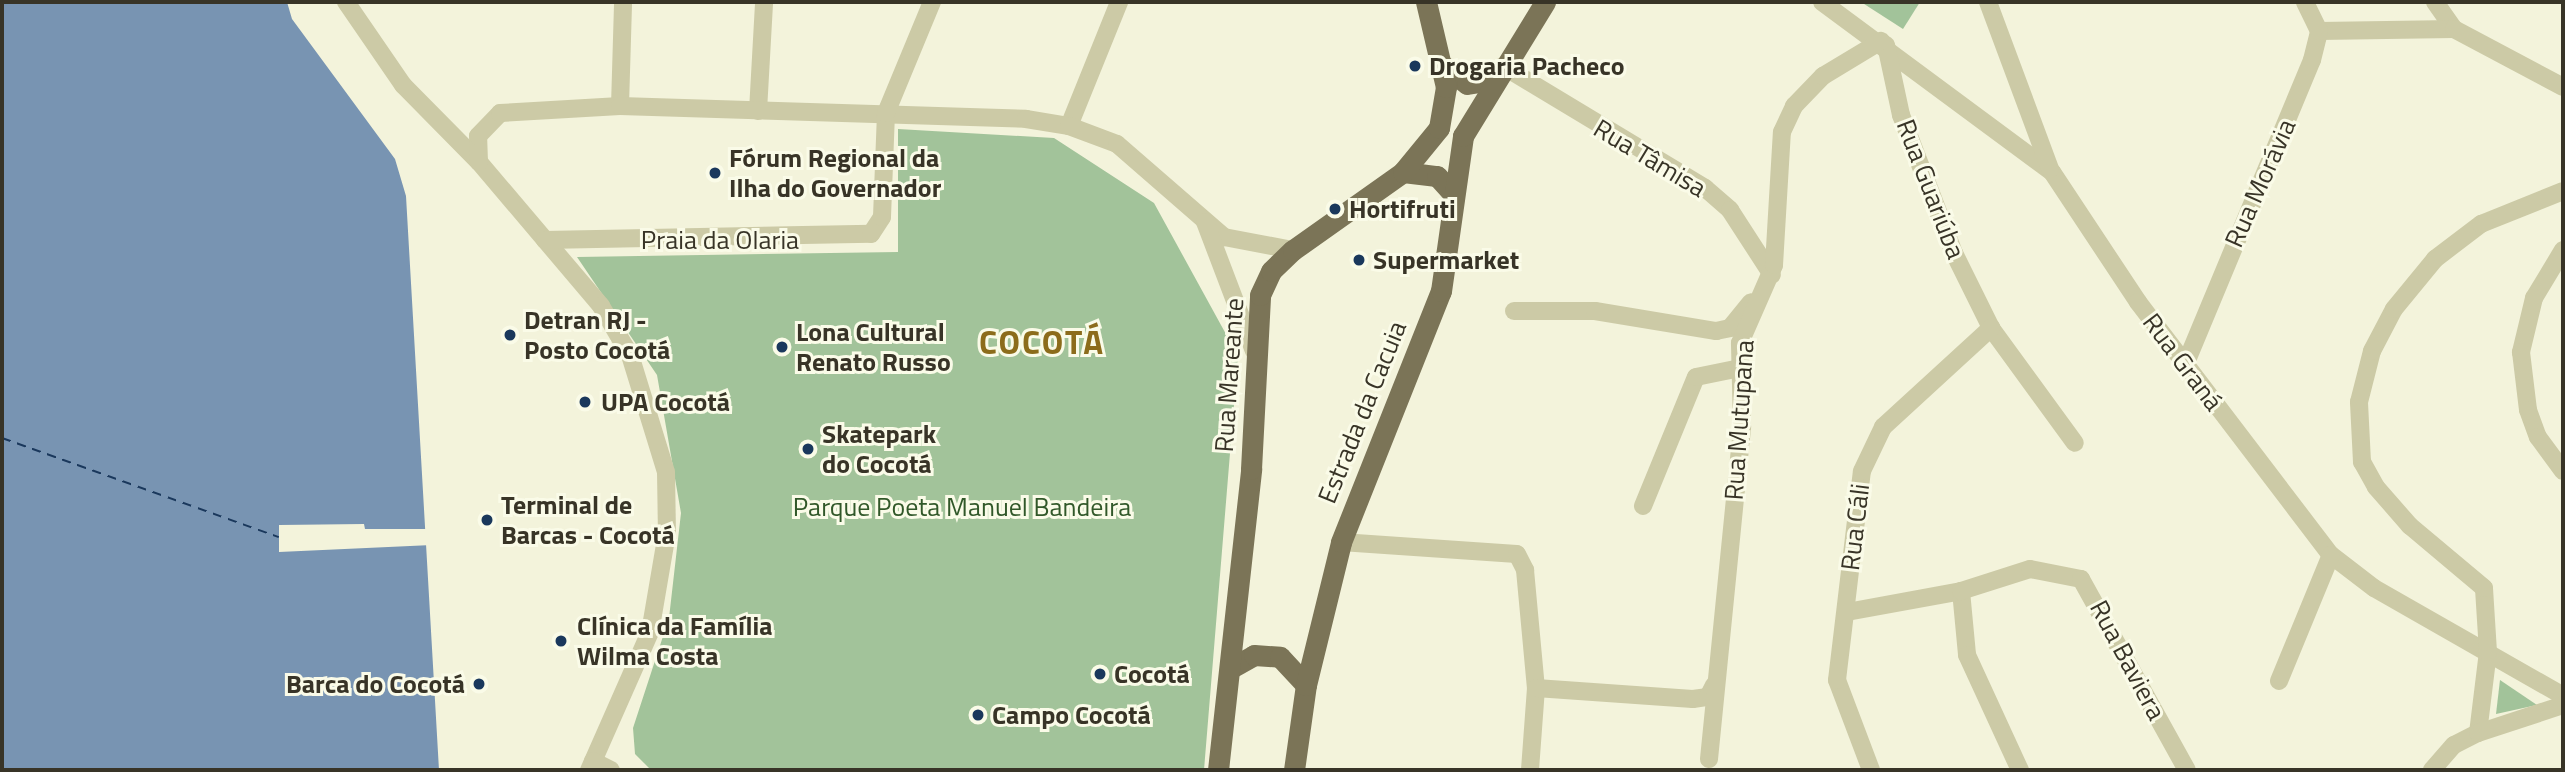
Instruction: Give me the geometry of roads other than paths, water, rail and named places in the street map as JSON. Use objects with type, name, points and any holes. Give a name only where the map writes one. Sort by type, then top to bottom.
[{"type":"main road","name":"Rua Mareante","points":[[1218,770],[1251,469],[1254,351],[1265,282],[1293,250],[1403,172],[1439,128],[1442,65],[1426,2]]},
{"type":"main road","name":"Estrada da Cacuia","points":[[1293,770],[1306,685],[1341,542],[1441,291],[1463,136],[1498,73],[1545,2]]},
{"type":"main road","points":[[1442,65],[1467,84],[1498,73]]},
{"type":"main road","points":[[1403,172],[1437,176],[1453,194]]},
{"type":"main road","points":[[1231,668],[1254,655],[1280,657],[1306,685]]},
{"type":"street","points":[[346,2],[403,85],[479,162],[601,306],[630,355],[666,472],[667,533],[650,632],[591,766],[611,770]]},
{"type":"street","points":[[620,106],[622,2]]},
{"type":"street","points":[[758,111],[764,2]]},
{"type":"street","points":[[886,113],[932,2]]},
{"type":"street","points":[[1069,125],[1119,2]]},
{"type":"street","name":"Rua Graná","points":[[1822,2],[1884,43],[2052,172],[2185,365],[2331,555],[2374,588],[2563,696]]},
{"type":"street","points":[[1988,2],[2052,172]]},
{"type":"street","points":[[2305,2],[2319,32],[2454,29]]},
{"type":"street","points":[[2435,2],[2454,29],[2563,87]]},
{"type":"street","name":"Rua Morávia","points":[[2185,365],[2304,83],[2319,32]]},
{"type":"street","name":"Rua Mutupana","points":[[1709,759],[1714,685],[1742,426],[1741,343],[1772,275],[1779,153],[1790,112],[1823,76],[1884,43]]},
{"type":"street","name":"Rua Guariúba","points":[[1884,43],[1901,115],[1991,328],[2075,443]]},
{"type":"street","name":"Rua Tâmisa","points":[[1498,73],[1705,188],[1730,210],[1772,275]]},
{"type":"street","points":[[479,162],[478,136],[500,113],[620,106],[886,113],[1069,125],[1142,161],[1205,222],[1239,244],[1293,250]]},
{"type":"street","name":"Praia da Olaria","points":[[545,240],[871,234],[881,217],[886,113]]},
{"type":"street","points":[[2478,733],[2488,652],[2484,588],[2410,526],[2376,487],[2362,462],[2359,402],[2372,351],[2394,309],[2435,259],[2481,224],[2563,191]]},
{"type":"street","points":[[1205,222],[1254,351]]},
{"type":"street","points":[[2563,250],[2535,298],[2521,352],[2528,410],[2538,437],[2563,471]]},
{"type":"street","points":[[1514,312],[1595,311],[1716,331],[1730,328],[1766,293]]},
{"type":"street","name":"Rua Cáli","points":[[1871,770],[1837,680],[1847,612],[1850,546],[1871,445],[1899,410],[1991,328]]},
{"type":"street","points":[[1643,506],[1696,377],[1740,368]]},
{"type":"street","points":[[1341,542],[1517,554],[1525,570],[1536,688],[1530,770]]},
{"type":"street","points":[[2279,681],[2331,555]]},
{"type":"street","name":"Rua Baviera","points":[[1847,612],[1961,591],[2030,569],[2081,579],[2187,770]]},
{"type":"street","points":[[1961,591],[1967,656],[2020,770]]},
{"type":"street","points":[[1536,688],[1693,699],[1708,697],[1714,685]]},
{"type":"street","points":[[2432,770],[2454,745],[2478,733],[2563,705]]},
{"type":"water","points":[[2,2],[287,2],[292,19],[395,159],[406,196],[439,770],[2,770]]},
{"type":"place","name":"Drogaria Pacheco","points":[[1415,66]]},
{"type":"place","name":"Fórum Regional da Ilha do Governador","points":[[715,173]]},
{"type":"place","name":"Hortifruti","points":[[1335,209]]},
{"type":"place","name":"Supermarket","points":[[1359,260]]},
{"type":"place","name":"Detran RJ - Posto Cocotá","points":[[510,335]]},
{"type":"place","name":"Lona Cultural Renato Russo","points":[[782,347]]},
{"type":"place","name":"UPA Cocotá","points":[[585,402]]},
{"type":"place","name":"Skatepark do Cocotá","points":[[808,449]]},
{"type":"place","name":"Terminal de Barcas - Cocotá","points":[[487,520]]},
{"type":"place","name":"Clínica da Família Wilma Costa","points":[[561,641]]},
{"type":"place","name":"Cocotá","points":[[1100,674]]},
{"type":"place","name":"Barca do Cocotá","points":[[479,684]]},
{"type":"place","name":"Campo Cocotá","points":[[978,715]]},
{"type":"district","name":"COCOTÁ","points":[[1042,343]]},
{"type":"park label","name":"Parque Poeta Manuel Bandeira","points":[[962,507]]}]
